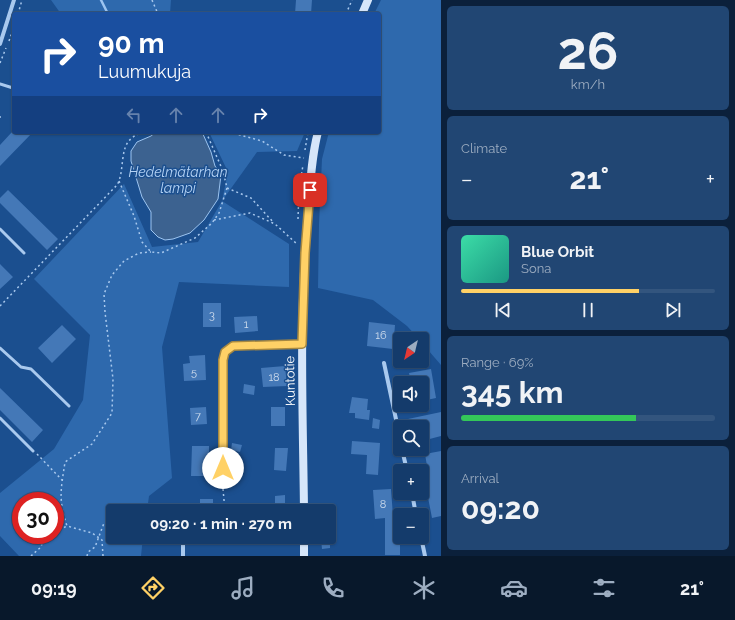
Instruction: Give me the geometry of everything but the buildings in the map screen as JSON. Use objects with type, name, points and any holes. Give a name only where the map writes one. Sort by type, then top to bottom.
[{"type":"street","points":[[0,44],[14,0]]},
{"type":"street","points":[[363,12],[368,0]]},
{"type":"street","name":"Kuntotie","points":[[304,504],[302,344],[306,238],[310,190],[318,134]]},
{"type":"street","points":[[223,483],[223,360],[225,352],[233,346],[302,344]]},
{"type":"street","points":[[384,363],[396,420]]},
{"type":"street","points":[[183,544],[183,556]]},
{"type":"street","points":[[304,544],[304,556]]},
{"type":"street","points":[[422,544],[425,556]]},
{"type":"lane","points":[[0,84],[12,87]]},
{"type":"lane","points":[[0,229],[24,253]]},
{"type":"lane","points":[[0,348],[21,367],[31,369],[69,406]]},
{"type":"lane","points":[[0,418],[34,451]]},
{"type":"path","points":[[19,12],[22,0]]},
{"type":"path","points":[[152,0],[157,12]]},
{"type":"path","points":[[347,12],[352,0]]},
{"type":"path","points":[[0,306],[119,181],[121,178],[125,149],[130,138],[139,134]]},
{"type":"path","points":[[67,526],[62,511],[60,492],[65,462],[92,444],[112,412],[113,379],[104,294],[112,275],[124,261],[139,253],[161,253],[195,238],[214,220],[220,212],[227,188],[223,170],[207,134]]},
{"type":"path","points":[[236,134],[262,141],[284,155],[304,158]]},
{"type":"path","points":[[119,181],[134,216],[142,242],[151,252]]},
{"type":"path","points":[[227,188],[252,198],[275,224],[297,244]]},
{"type":"path","points":[[214,220],[250,213],[275,224]]},
{"type":"path","points":[[34,451],[62,480]]},
{"type":"path","points":[[223,483],[224,504]]},
{"type":"path","points":[[87,556],[88,552],[95,547],[104,522],[106,521]]},
{"type":"path","points":[[64,528],[67,526],[92,533],[102,540],[103,556]]},
{"type":"path","points":[[31,556],[41,547],[42,544]]},
{"type":"shaded area","points":[[51,0],[171,0],[170,12],[60,12]]},
{"type":"shaded area","points":[[381,0],[441,0],[441,365],[429,351],[429,332],[413,332],[373,300],[318,288],[322,159],[328,134],[381,134],[381,12],[375,12]]},
{"type":"shaded area","points":[[210,134],[304,134],[297,151],[257,152],[222,201],[228,172]]},
{"type":"shaded area","points":[[124,184],[152,247],[198,242],[222,201],[289,244],[289,287],[179,282],[162,347],[172,478],[149,496],[148,504],[106,504],[106,544],[142,544],[141,556],[19,556],[0,536],[0,493],[54,449],[83,400],[90,335],[34,279]]},
{"type":"water","name":"Hedelmätarhan lampi","points":[[154,134],[203,134],[211,152],[215,166],[221,175],[218,199],[204,220],[190,233],[173,239],[165,240],[158,237],[151,230],[151,212],[142,197],[131,161],[131,151],[137,142]]},
{"type":"waterway","points":[[101,0],[107,12]]},
{"type":"route","points":[[223,468],[223,360],[225,352],[233,346],[302,344],[305,253],[310,190]]}]
